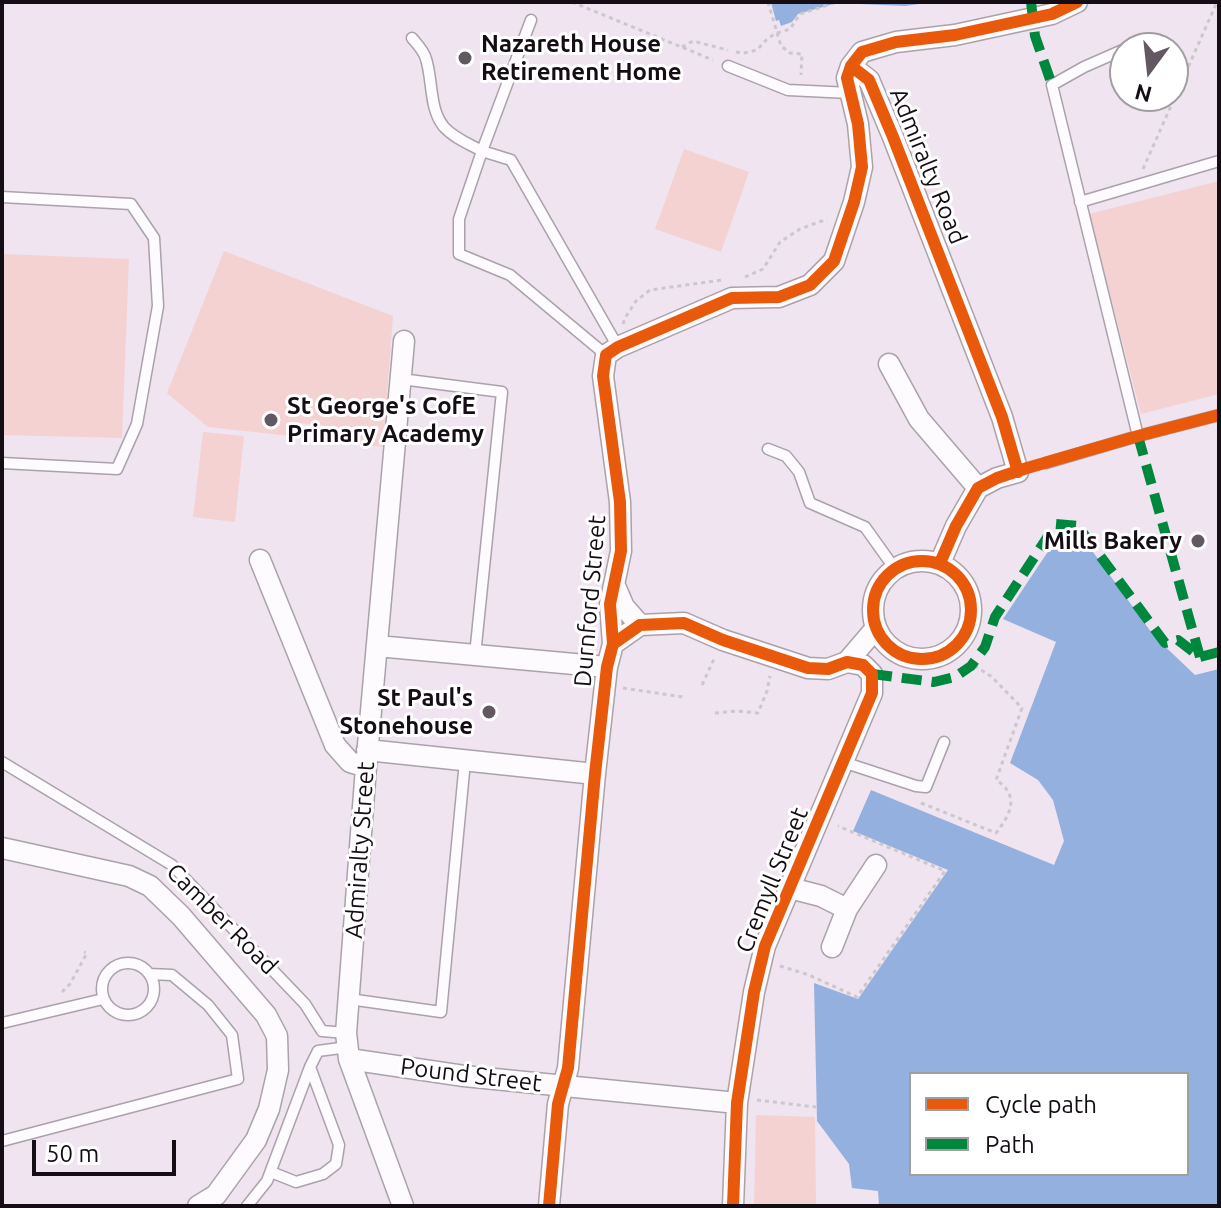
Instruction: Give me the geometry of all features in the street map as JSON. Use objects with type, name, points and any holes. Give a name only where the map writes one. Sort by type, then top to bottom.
[{"type":"street","points":[[612,351],[732,298],[779,297],[810,285],[834,261],[862,167],[858,124],[847,78],[851,66],[862,52],[896,42],[955,35],[1052,14],[1077,2]]},
{"type":"street","name":"Admiralty Road","points":[[851,66],[869,80],[1022,470],[978,488]]},
{"type":"street","name":"Admiralty Street","points":[[403,1206],[348,1046],[366,759],[404,341]]},
{"type":"street","name":"Durnford Street","points":[[549,1206],[558,1104],[568,1068],[607,667],[613,644],[610,604],[621,551],[620,502],[603,376],[612,351]]},
{"type":"street","points":[[889,364],[919,419],[978,488],[956,526],[940,563]]},
{"type":"street","points":[[260,560],[335,745],[350,762],[366,759],[465,761],[595,774]]},
{"type":"street","points":[[909,563],[940,563],[958,576],[966,587],[972,611],[969,628],[958,643],[943,655],[927,659],[906,657],[891,648],[876,628],[873,605],[877,589],[895,569],[909,563]]},
{"type":"street","name":"Durnford Street","points":[[615,586],[624,607],[640,625]]},
{"type":"street","points":[[613,644],[640,625],[684,623],[723,640],[808,668],[828,669],[847,662],[876,628]]},
{"type":"street","points":[[377,646],[607,667]]},
{"type":"street","points":[[847,662],[863,665],[872,674],[906,657]]},
{"type":"street","name":"Cremyll Street","points":[[733,1206],[737,1100],[754,992],[765,946],[872,693],[872,674]]},
{"type":"street","points":[[2,848],[129,876],[150,886],[181,916],[266,1015],[277,1036],[278,1070],[269,1109],[256,1140],[216,1195],[198,1206]]},
{"type":"street","points":[[832,947],[847,909],[876,865]]},
{"type":"street","points":[[790,888],[821,896],[847,909]]},
{"type":"street","name":"Pound Street","points":[[348,1046],[464,1076],[737,1100]]},
{"type":"lane","points":[[531,20],[459,219],[459,254],[510,275],[612,351]]},
{"type":"lane","points":[[412,38],[427,61],[435,109],[443,126],[482,151],[511,160],[612,351]]},
{"type":"lane","points":[[1109,56],[1052,85],[1138,436]]},
{"type":"lane","points":[[728,66],[788,90],[850,93]]},
{"type":"lane","points":[[1080,202],[1219,161]]},
{"type":"lane","points":[[2,197],[131,204],[154,238],[158,306],[137,424],[117,469],[2,463]]},
{"type":"lane","points":[[400,379],[502,392],[475,655]]},
{"type":"lane","points":[[1046,463],[1219,415]]},
{"type":"lane","points":[[768,449],[786,456],[799,472],[810,503],[865,527],[895,569]]},
{"type":"lane","points":[[843,762],[926,787],[944,742]]},
{"type":"lane","points":[[349,999],[441,1012],[465,761]]},
{"type":"lane","name":"Camber Road","points":[[2,762],[172,865],[305,1004],[322,1031],[348,1046]]},
{"type":"lane","points":[[120,964],[139,965],[154,984],[151,1001],[136,1014],[126,1016],[115,1012],[103,999],[102,983],[106,974],[120,964]]},
{"type":"lane","points":[[2,1141],[238,1079],[232,1035],[208,1005],[172,975],[149,974]]},
{"type":"lane","points":[[2,1023],[103,999]]},
{"type":"lane","points":[[247,1206],[267,1181],[318,1051],[348,1046]]},
{"type":"lane","points":[[271,1172],[296,1182],[323,1174],[336,1164],[339,1145],[310,1067]]},
{"type":"path","points":[[572,2],[728,66]]},
{"type":"path","points":[[768,2],[785,51],[802,54],[801,91]]},
{"type":"path","points":[[682,47],[693,41],[744,53],[757,50],[768,38],[790,29],[800,14],[837,2]]},
{"type":"path","points":[[1133,186],[1217,2]]},
{"type":"path","points":[[612,351],[625,318],[636,301],[650,290],[746,277],[763,269],[780,242],[800,229],[824,221],[854,202]]},
{"type":"path","points":[[715,713],[758,713],[775,657]]},
{"type":"path","points":[[702,685],[713,662]]},
{"type":"path","points":[[972,664],[992,677],[1022,708],[996,780],[1006,786],[1011,799],[1005,822],[996,833]]},
{"type":"path","points":[[643,691],[683,697]]},
{"type":"path","points":[[762,961],[809,975],[857,997],[945,871]]},
{"type":"path","points":[[60,995],[87,953],[84,952]]},
{"type":"path","points":[[737,1100],[816,1107]]},
{"type":"shaded area","points":[[684,149],[749,172],[721,252],[655,229]]},
{"type":"shaded area","points":[[1219,181],[1219,394],[1141,414],[1089,214]]},
{"type":"shaded area","points":[[224,251],[393,316],[383,447],[350,443],[338,428],[301,423],[290,436],[208,427],[167,393]]},
{"type":"shaded area","points":[[2,254],[129,259],[122,438],[2,435]]},
{"type":"shaded area","points":[[203,432],[244,436],[235,522],[193,517]]},
{"type":"shaded area","points":[[756,1115],[815,1117],[816,1206],[754,1206]]},
{"type":"water","points":[[771,2],[933,2],[905,6],[837,3],[798,14],[792,22],[781,26],[779,20],[776,21]]},
{"type":"water","points":[[1077,530],[1154,636],[1195,675],[1219,669],[1219,1206],[879,1206],[878,1191],[852,1188],[849,1164],[817,1121],[814,983],[858,999],[948,870],[853,831],[871,790],[1054,865],[1064,841],[1053,800],[1038,780],[1010,763],[1056,642],[1003,619],[1047,553]]},
{"type":"marked path","points":[[1031,2],[1035,36],[1052,85]]},
{"type":"marked path","points":[[1138,436],[1200,657]]},
{"type":"marked path","points":[[872,674],[934,682],[955,677],[971,666],[985,647],[995,617],[1056,524],[1078,526],[1165,643],[1178,640],[1200,657]]},
{"type":"marked path","points":[[1200,657],[1219,652]]},
{"type":"cycle path","points":[[549,1206],[558,1104],[568,1068],[607,667],[613,644],[610,604],[621,551],[620,502],[603,376],[606,355],[732,298],[779,297],[810,285],[834,261],[862,167],[858,124],[847,78],[851,66],[862,52],[896,42],[955,35],[1052,14],[1077,2]]},
{"type":"cycle path","points":[[851,66],[869,80],[893,137],[1002,417],[1018,472]]},
{"type":"cycle path","points":[[940,563],[956,526],[978,488],[1027,468],[1219,415]]},
{"type":"cycle path","points":[[922,561],[941,565],[957,575],[967,591],[971,610],[967,629],[957,645],[941,655],[922,659],[903,655],[887,645],[877,629],[873,610],[877,591],[887,575],[903,565],[922,561]]},
{"type":"cycle path","points":[[613,644],[640,625],[684,623],[723,640],[808,668],[828,669],[847,662],[863,665],[872,674]]},
{"type":"cycle path","points":[[733,1206],[737,1103],[754,992],[765,946],[872,693],[872,674]]},
{"type":"place","name":"Nazareth House Retirement Home","points":[[465,58]]},
{"type":"place","name":"St George's CofE Primary Academy","points":[[271,420]]},
{"type":"place","name":"Mills Bakery","points":[[1198,541]]},
{"type":"place","name":"St Paul's Stonehouse","points":[[489,712]]}]
